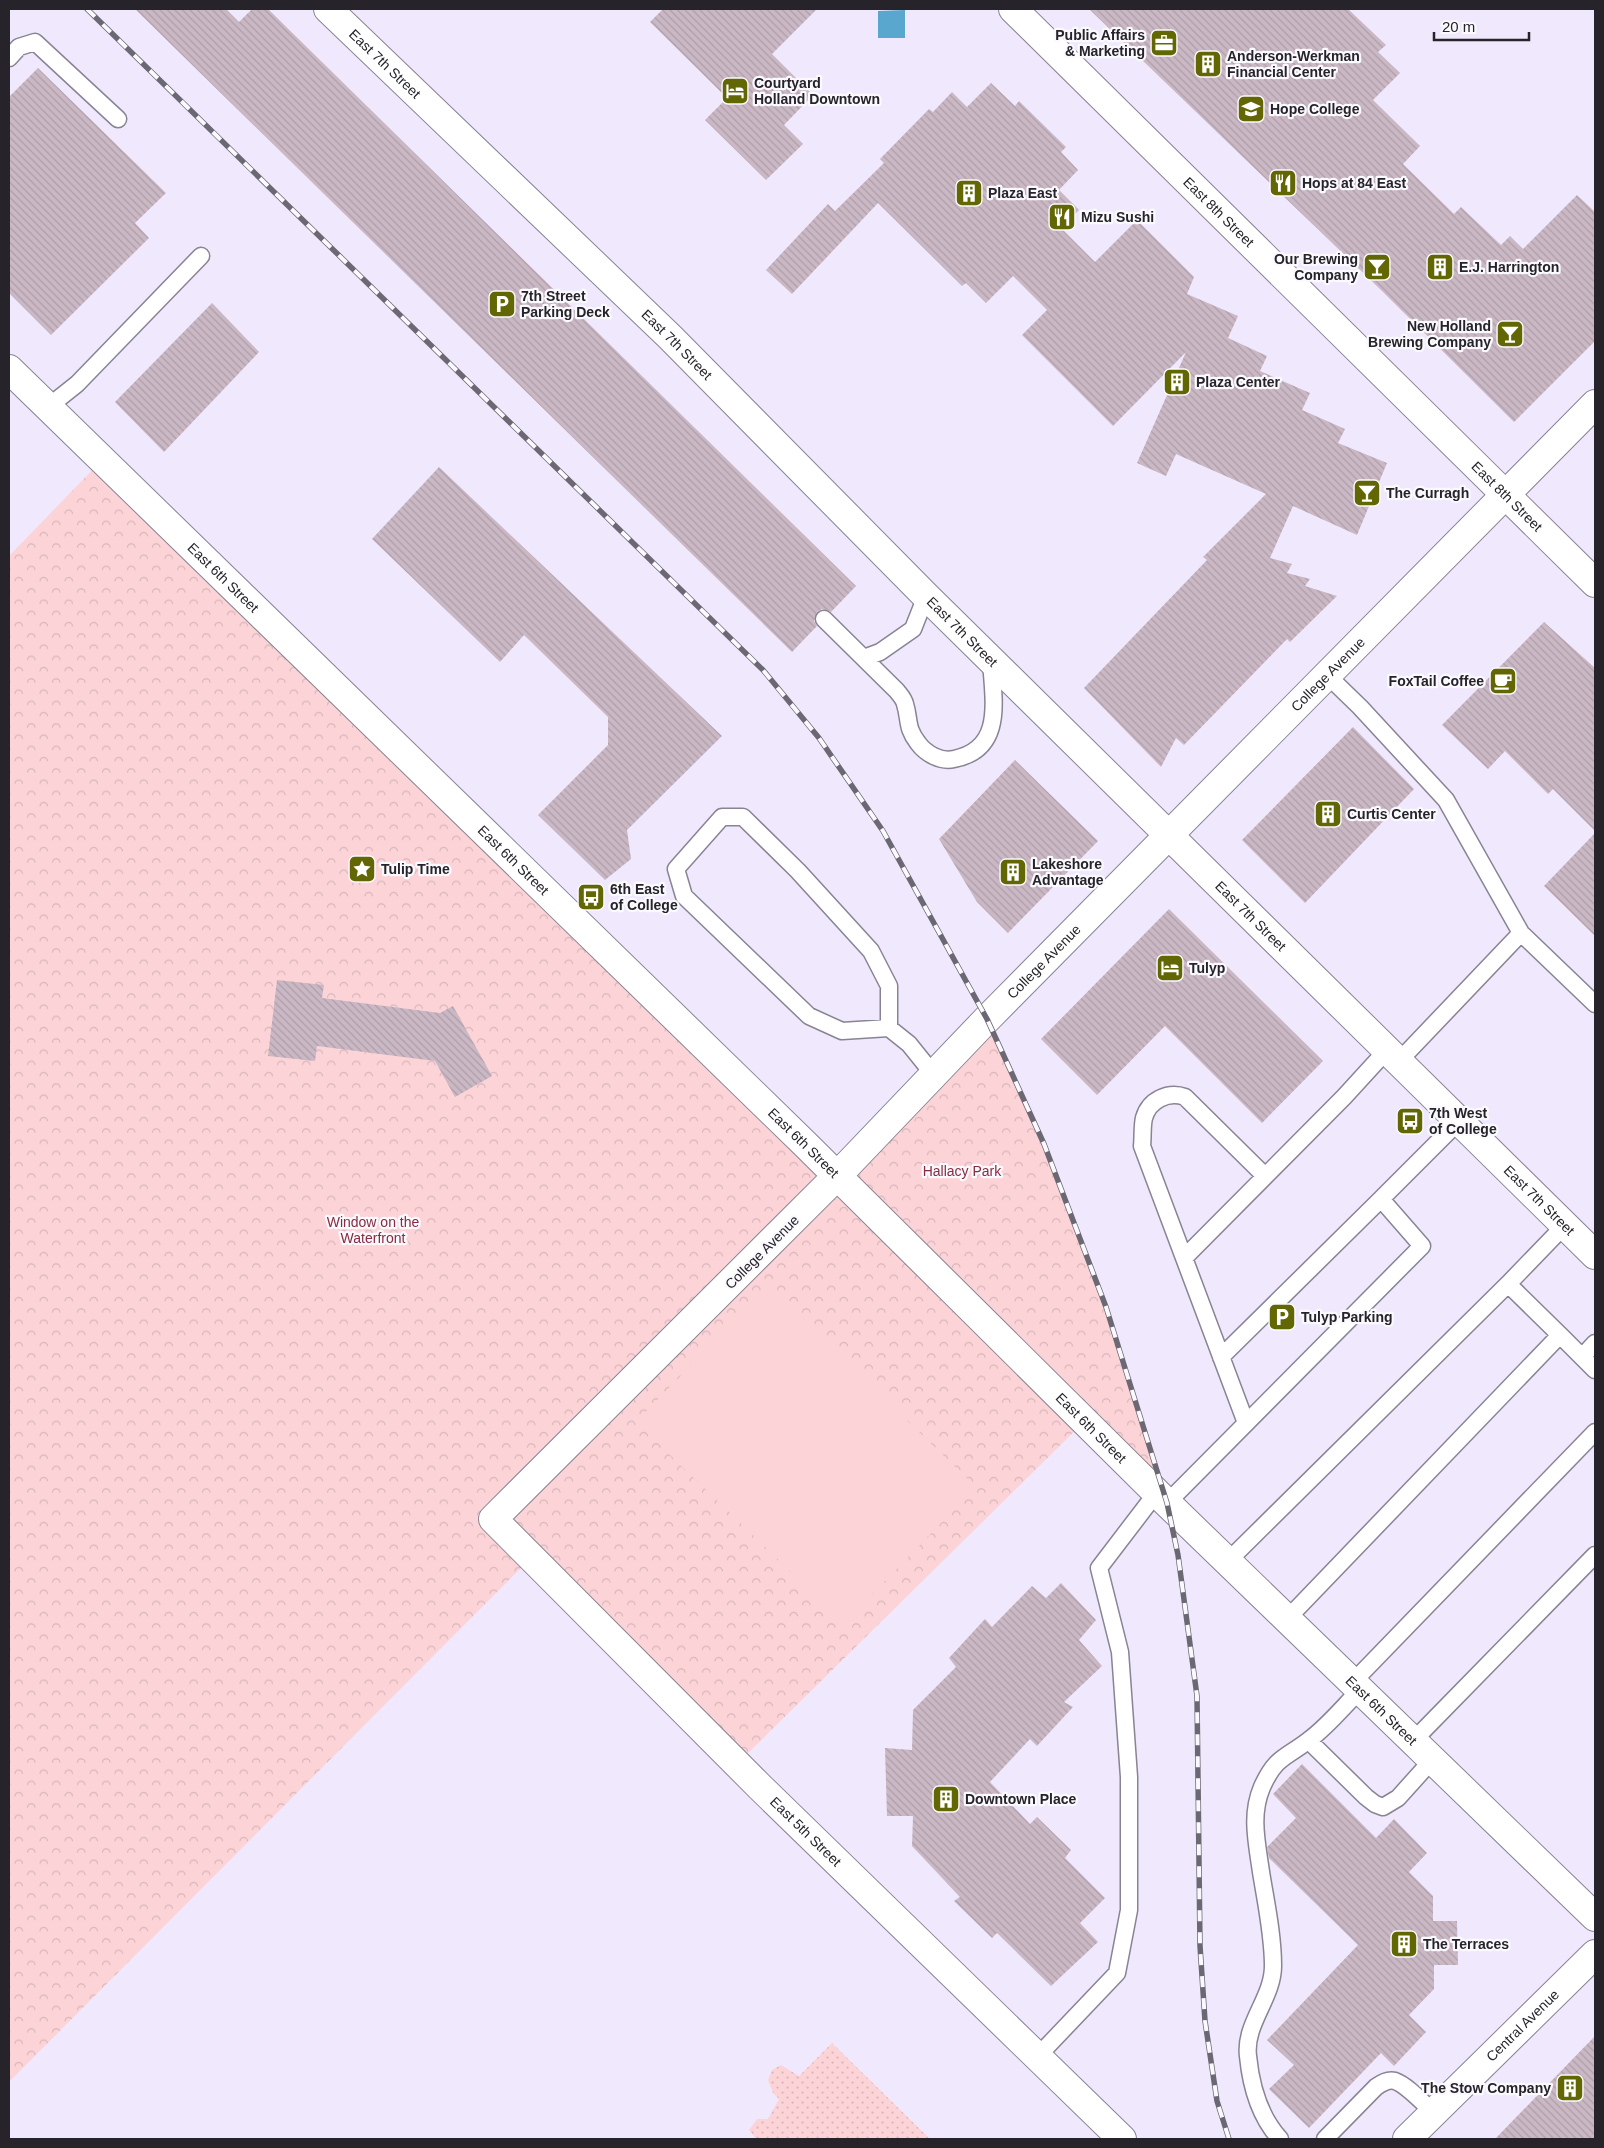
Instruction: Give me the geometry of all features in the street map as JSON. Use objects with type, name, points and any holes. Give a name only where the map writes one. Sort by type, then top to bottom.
[{"type":"street","name":"East 7th Street","points":[[328,9],[670,337],[926,596],[1595,1255]]},
{"type":"street","name":"East 8th Street","points":[[1013,9],[1595,583]]},
{"type":"street","name":"East 6th Street","points":[[9,369],[838,1176],[1162,1497],[1595,1917]]},
{"type":"street","name":"College Avenue","points":[[493,1519],[838,1176],[1169,834],[1595,404]]},
{"type":"street","name":"East 5th Street","points":[[493,1519],[761,1788],[1122,2139]]},
{"type":"street","name":"Central Avenue","points":[[1407,2139],[1595,1954]]},
{"type":"lane","points":[[9,58],[19,47],[35,42],[118,120]]},
{"type":"lane","points":[[48,407],[77,384],[201,256]]},
{"type":"lane","points":[[864,658],[880,652],[913,629],[926,596]]},
{"type":"lane","points":[[824,619],[897,691],[905,702],[907,725],[918,744],[933,757],[952,760],[970,755],[985,742],[994,722],[991,660]]},
{"type":"lane","points":[[1327,675],[1360,707],[1446,800],[1522,933],[1595,1004]]},
{"type":"lane","points":[[889,1028],[889,986],[871,951],[798,871],[743,817],[722,817],[676,869],[684,896],[809,1016],[842,1031],[889,1028],[909,1044],[934,1075]]},
{"type":"lane","points":[[1185,1257],[1266,1176],[1522,933]]},
{"type":"lane","points":[[1246,1423],[1142,1146],[1144,1117],[1152,1105],[1162,1097],[1175,1094],[1184,1097],[1266,1176]]},
{"type":"lane","points":[[1221,1357],[1459,1121]]},
{"type":"lane","points":[[1037,2057],[1117,1973],[1129,1910],[1129,1776],[1120,1652],[1099,1568],[1162,1497],[1246,1423],[1422,1246],[1381,1200]]},
{"type":"lane","points":[[1228,1561],[1508,1284],[1565,1225]]},
{"type":"lane","points":[[1508,1284],[1595,1370]]},
{"type":"lane","points":[[1287,1619],[1560,1335]]},
{"type":"lane","points":[[1582,1357],[1595,1343]]},
{"type":"lane","points":[[1280,2139],[1270,2128],[1261,2112],[1247,2055],[1248,2039],[1268,1989],[1273,1969],[1272,1939],[1255,1831],[1256,1811],[1262,1788],[1275,1764],[1285,1755],[1309,1741],[1357,1686],[1595,1432]]},
{"type":"lane","points":[[1414,1741],[1595,1555]]},
{"type":"lane","points":[[1309,1741],[1366,1797],[1375,1804],[1383,1806],[1398,1798],[1433,1760]]},
{"type":"lane","points":[[1325,2139],[1376,2087],[1385,2081],[1395,2081],[1404,2086],[1434,2113]]},
{"type":"green space","name":"Window on the Waterfront","points":[[102,460],[1085,1421],[737,1764],[533,1556],[9,2082],[9,556]]},
{"type":"green space","name":"Hallacy Park","points":[[987,1019],[1044,1144],[1106,1307],[1161,1492],[841,1173]]},
{"type":"green space","points":[[768,1286],[976,1487],[844,1623],[636,1422]]},
{"type":"green space","points":[[832,2043],[930,2139],[756,2139],[749,2130],[757,2119],[768,2119],[779,2099],[773,2093],[768,2080],[772,2070],[781,2065],[799,2076]]},
{"type":"water","points":[[905,10],[905,38],[878,38],[878,11]]},
{"type":"building","name":"7th Street Parking Deck","points":[[135,9],[226,9],[239,22],[252,9],[268,9],[856,586],[831,612],[822,609],[817,612],[814,621],[817,626],[792,652]]},
{"type":"building","name":"Courtyard Holland Downtown","points":[[663,9],[817,9],[772,54],[813,95],[784,125],[803,144],[766,180],[705,120],[727,98],[650,22]]},
{"type":"building","points":[[1089,9],[1348,9],[1386,45],[1378,52],[1400,73],[1373,100],[1420,146],[1403,164],[1454,214],[1461,207],[1501,245],[1510,236],[1523,249],[1577,195],[1595,212],[1595,341],[1514,422],[1380,289]]},
{"type":"building","points":[[38,68],[166,193],[135,223],[149,238],[51,335],[9,293],[9,97]]},
{"type":"building","points":[[991,83],[1015,106],[1019,101],[1066,147],[1061,152],[1078,170],[1059,190],[1079,210],[1061,228],[1095,262],[1137,220],[1194,277],[1187,294],[1238,316],[1228,338],[1267,356],[1260,371],[1310,393],[1302,410],[1345,429],[1338,443],[1387,463],[1357,535],[1293,506],[1270,558],[1292,564],[1287,573],[1310,579],[1305,586],[1337,596],[1290,642],[1287,639],[1184,745],[1176,738],[1161,767],[1084,688],[1207,560],[1203,557],[1266,494],[1176,454],[1166,476],[1137,463],[1186,352],[1113,426],[1022,335],[1047,310],[1013,276],[986,303],[966,283],[962,286],[878,203],[792,294],[766,270],[828,204],[835,211],[884,163],[880,159],[929,109],[933,112],[952,92],[967,107]]},
{"type":"building","points":[[212,303],[259,352],[164,452],[115,402]]},
{"type":"building","points":[[439,467],[722,736],[627,830],[631,859],[605,880],[538,815],[608,745],[608,717],[524,635],[500,662],[372,539]]},
{"type":"building","points":[[1544,622],[1595,668],[1595,831],[1553,789],[1548,794],[1505,751],[1488,769],[1442,725]]},
{"type":"building","name":"Curtis Center","points":[[1353,727],[1414,789],[1305,903],[1242,840]]},
{"type":"building","name":"Lakeshore Advantage","points":[[1015,760],[1098,841],[1008,933],[977,902],[939,839]]},
{"type":"building","points":[[1595,833],[1595,936],[1544,886]]},
{"type":"building","name":"Tulyp","points":[[1169,909],[1323,1061],[1262,1123],[1165,1026],[1097,1095],[1041,1039]]},
{"type":"building","points":[[277,980],[324,985],[322,998],[440,1013],[453,1006],[492,1076],[455,1097],[435,1061],[317,1046],[315,1061],[268,1056]]},
{"type":"building","name":"Downtown Place","points":[[1061,1583],[1096,1620],[1079,1640],[1102,1666],[1064,1702],[1073,1707],[1037,1746],[1030,1739],[990,1782],[1030,1824],[1037,1817],[1071,1850],[1065,1858],[1105,1898],[1080,1923],[1098,1942],[1051,1986],[997,1933],[992,1938],[954,1901],[960,1897],[912,1846],[913,1816],[887,1816],[885,1748],[912,1750],[913,1710],[956,1667],[949,1658],[985,1619],[992,1627],[1032,1586],[1046,1598]]},
{"type":"building","name":"The Terraces","points":[[1302,1764],[1376,1838],[1394,1819],[1427,1853],[1409,1872],[1433,1896],[1433,1921],[1457,1921],[1458,1965],[1434,1965],[1434,1989],[1409,2015],[1426,2032],[1394,2066],[1381,2053],[1309,2128],[1269,2089],[1294,2065],[1267,2040],[1358,1945],[1269,1858],[1267,1847],[1296,1818],[1273,1794]]},
{"type":"building","name":"The Stow Company","points":[[1595,2036],[1595,2139],[1495,2139]]},
{"type":"railway","points":[[87,9],[763,670],[819,738],[883,831],[987,1019],[1044,1144],[1106,1307],[1167,1503],[1178,1555],[1197,1696],[1200,1946],[1205,2021],[1217,2101],[1229,2139]]},
{"type":"place","name":"Public Affairs & Marketing","points":[[1164,43]]},
{"type":"place","name":"Anderson-Werkman Financial Center","points":[[1208,64]]},
{"type":"place","name":"Courtyard Holland Downtown","points":[[735,91]]},
{"type":"place","name":"Hope College","points":[[1251,109]]},
{"type":"place","name":"Hops at 84 East","points":[[1283,183]]},
{"type":"place","name":"Plaza East","points":[[969,193]]},
{"type":"place","name":"Mizu Sushi","points":[[1062,217]]},
{"type":"place","name":"Our Brewing Company","points":[[1377,267]]},
{"type":"place","name":"E.J. Harrington","points":[[1440,267]]},
{"type":"place","name":"7th Street Parking Deck","points":[[502,304]]},
{"type":"place","name":"New Holland Brewing Company","points":[[1510,334]]},
{"type":"place","name":"Plaza Center","points":[[1177,382]]},
{"type":"place","name":"The Curragh","points":[[1367,493]]},
{"type":"place","name":"FoxTail Coffee","points":[[1503,681]]},
{"type":"place","name":"Curtis Center","points":[[1328,814]]},
{"type":"place","name":"Tulip Time","points":[[362,869]]},
{"type":"place","name":"Lakeshore Advantage","points":[[1013,872]]},
{"type":"place","name":"6th East of College","points":[[591,897]]},
{"type":"place","name":"Tulyp","points":[[1170,968]]},
{"type":"place","name":"7th West of College","points":[[1410,1121]]},
{"type":"place","name":"Tulyp Parking","points":[[1282,1317]]},
{"type":"place","name":"Downtown Place","points":[[946,1799]]},
{"type":"place","name":"The Terraces","points":[[1404,1944]]},
{"type":"place","name":"The Stow Company","points":[[1570,2088]]}]
